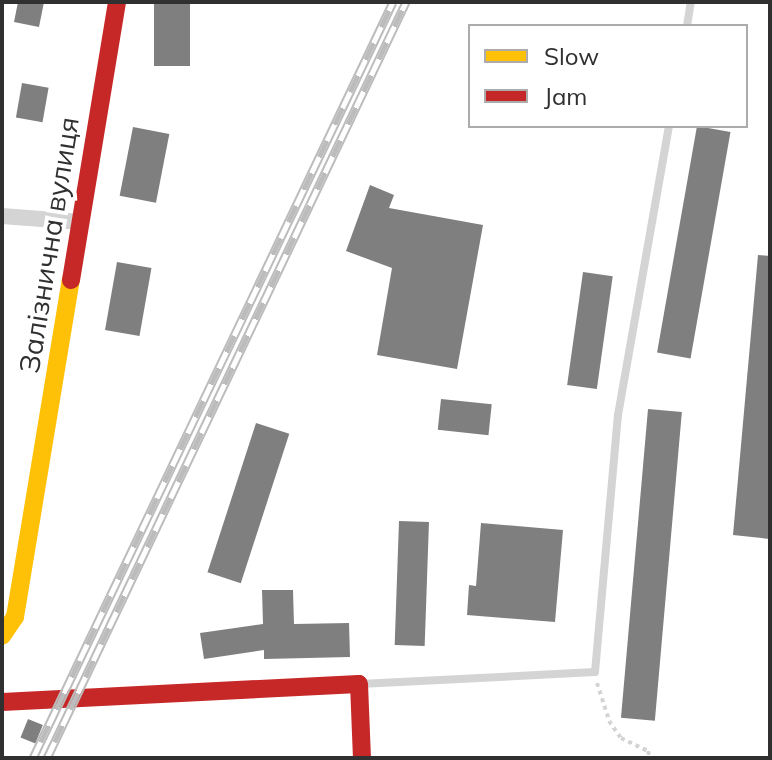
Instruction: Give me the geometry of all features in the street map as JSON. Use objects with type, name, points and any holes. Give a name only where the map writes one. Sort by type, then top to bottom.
[{"type":"street","name":"Залізнична вулиця","points":[[2,636],[15,617],[117,2]]},
{"type":"street","points":[[2,216],[81,222]]},
{"type":"street","points":[[2,702],[359,684],[362,758]]},
{"type":"lane","points":[[687,24],[691,2]]},
{"type":"lane","points":[[359,684],[595,672],[618,415],[669,128]]},
{"type":"path","points":[[595,672],[609,721],[621,738],[648,751],[650,758]]},
{"type":"building","points":[[18,2],[44,2],[39,27],[14,22]]},
{"type":"building","points":[[154,2],[190,2],[190,66],[154,66]]},
{"type":"building","points":[[22,83],[49,88],[43,122],[16,117]]},
{"type":"building","points":[[133,127],[169,134],[156,203],[120,196]]},
{"type":"building","points":[[697,128],[708,128],[730,132],[691,358],[657,353]]},
{"type":"building","points":[[370,185],[394,195],[389,208],[483,225],[457,369],[377,355],[392,268],[346,251]]},
{"type":"building","points":[[758,255],[770,256],[770,539],[733,535]]},
{"type":"building","points":[[117,262],[151,268],[139,336],[105,330]]},
{"type":"building","points":[[583,272],[613,276],[597,389],[567,385]]},
{"type":"building","points":[[441,399],[492,404],[488,435],[438,430]]},
{"type":"building","points":[[648,409],[682,412],[655,721],[621,718]]},
{"type":"building","points":[[256,423],[289,434],[241,583],[207,572]]},
{"type":"building","points":[[399,521],[429,522],[425,646],[395,645]]},
{"type":"building","points":[[481,523],[563,530],[555,622],[467,615],[469,585],[476,586]]},
{"type":"building","points":[[262,590],[293,590],[294,624],[349,623],[350,657],[264,659],[264,650],[204,659],[200,633],[263,624]]},
{"type":"building","points":[[28,719],[43,725],[35,744],[21,738]]},
{"type":"railway","points":[[33,758],[393,2]]},
{"type":"railway","points":[[47,758],[406,2]]},
{"type":"traffic: slow","points":[[2,636],[15,617],[71,280]]},
{"type":"traffic: jam","points":[[71,280],[117,2]]},
{"type":"traffic: jam","points":[[2,702],[359,684],[362,758]]}]
